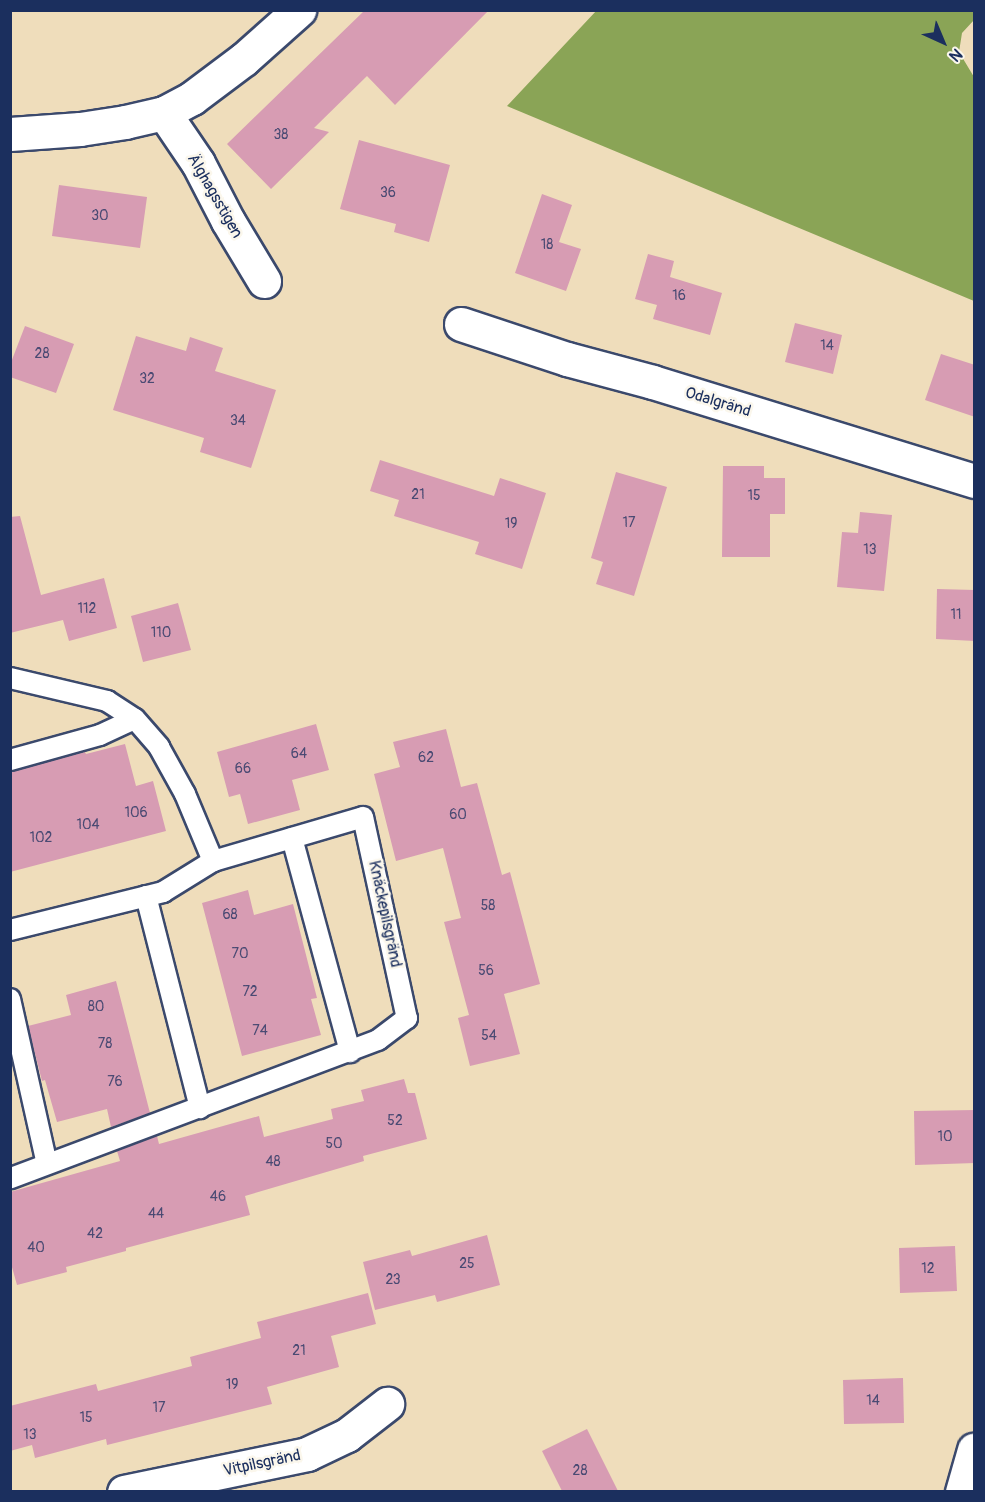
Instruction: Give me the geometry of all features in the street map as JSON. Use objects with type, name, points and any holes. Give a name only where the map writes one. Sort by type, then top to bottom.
[{"type":"street","points":[[10,134],[80,129],[164,113],[192,98],[244,59],[298,10]]},
{"type":"street","name":"Älghagsstigen","points":[[164,113],[198,164],[228,221],[264,281]]},
{"type":"street","name":"Odalgränd","points":[[461,324],[567,359],[652,382],[975,481]]},
{"type":"street","name":"Vitpilsgränd","points":[[124,1491],[307,1454],[347,1435],[387,1404]]},
{"type":"street","points":[[962,1491],[975,1450]]},
{"type":"lane","points":[[10,678],[107,701],[135,720],[159,747],[185,794],[213,861]]},
{"type":"lane","points":[[10,760],[100,735],[135,720]]},
{"type":"lane","name":"Knäckepilsgränd","points":[[10,930],[163,892],[213,861],[363,817],[407,1018],[378,1040],[350,1052],[10,1178]]},
{"type":"lane","points":[[292,838],[350,1052]]},
{"type":"lane","points":[[146,896],[200,1108]]},
{"type":"lane","points":[[10,999],[47,1164]]},
{"type":"green space","points":[[597,10],[974,11],[974,20],[962,33],[959,52],[974,77],[974,301],[507,106]]},
{"type":"building","points":[[365,10],[489,10],[395,105],[367,76],[314,128],[329,132],[271,189],[227,144]]},
{"type":"building","points":[[359,140],[450,165],[429,242],[394,232],[396,224],[340,209]]},
{"type":"building","points":[[59,185],[147,197],[140,248],[52,236]]},
{"type":"building","points":[[542,194],[572,205],[559,242],[581,249],[566,291],[515,273]]},
{"type":"building","points":[[648,254],[674,261],[670,277],[722,293],[710,335],[653,319],[657,305],[635,299]]},
{"type":"building","points":[[795,323],[842,335],[833,374],[785,362]]},
{"type":"building","points":[[25,326],[74,344],[56,393],[10,377],[10,365]]},
{"type":"building","points":[[136,336],[186,351],[190,337],[223,348],[215,371],[276,390],[251,468],[200,452],[204,438],[113,410]]},
{"type":"building","points":[[941,354],[975,365],[975,417],[925,400]]},
{"type":"building","points":[[380,460],[494,496],[500,478],[546,493],[522,569],[475,554],[479,542],[394,516],[399,500],[370,491]]},
{"type":"building","points":[[723,466],[764,466],[764,478],[785,478],[785,514],[770,514],[770,557],[722,557]]},
{"type":"building","points":[[616,472],[667,487],[634,596],[596,584],[603,562],[591,558]]},
{"type":"building","points":[[860,512],[892,515],[884,591],[837,587],[842,532],[858,533]]},
{"type":"building","points":[[20,516],[41,595],[104,578],[117,628],[69,641],[63,620],[10,633],[10,517]]},
{"type":"building","points":[[937,589],[975,590],[975,641],[936,639]]},
{"type":"building","points":[[178,603],[191,650],[143,662],[131,616]]},
{"type":"building","points":[[316,724],[329,770],[292,780],[300,810],[248,824],[240,794],[229,797],[217,752]]},
{"type":"building","points":[[446,729],[461,787],[477,783],[502,875],[510,872],[540,984],[504,994],[520,1054],[470,1066],[458,1018],[469,1015],[444,922],[461,918],[443,848],[396,861],[374,774],[400,767],[393,742]]},
{"type":"building","points":[[125,744],[136,786],[153,781],[166,831],[10,872],[10,772]]},
{"type":"building","points":[[248,890],[254,915],[293,904],[317,998],[311,999],[321,1035],[242,1056],[202,903]]},
{"type":"building","points":[[116,981],[150,1113],[111,1127],[107,1109],[57,1122],[45,1080],[42,1081],[28,1026],[71,1015],[66,995]]},
{"type":"building","points":[[404,1079],[408,1093],[415,1093],[427,1139],[363,1156],[364,1161],[245,1196],[250,1215],[126,1248],[126,1251],[66,1267],[67,1272],[17,1285],[10,1260],[10,1192],[120,1161],[117,1151],[157,1136],[159,1144],[259,1116],[264,1137],[333,1119],[331,1109],[364,1101],[361,1090]]},
{"type":"building","points":[[975,1110],[975,1163],[915,1165],[914,1111]]},
{"type":"building","points":[[487,1235],[500,1285],[437,1302],[435,1295],[375,1310],[363,1262],[410,1250],[412,1256]]},
{"type":"building","points":[[955,1246],[957,1291],[900,1293],[899,1248]]},
{"type":"building","points":[[368,1293],[376,1324],[331,1336],[339,1367],[267,1387],[272,1404],[107,1445],[106,1439],[35,1458],[32,1445],[10,1451],[10,1406],[96,1384],[98,1391],[192,1366],[190,1357],[261,1338],[257,1322]]},
{"type":"building","points":[[903,1378],[904,1423],[844,1424],[843,1380]]},
{"type":"building","points":[[587,1429],[618,1491],[562,1491],[542,1451]]}]
